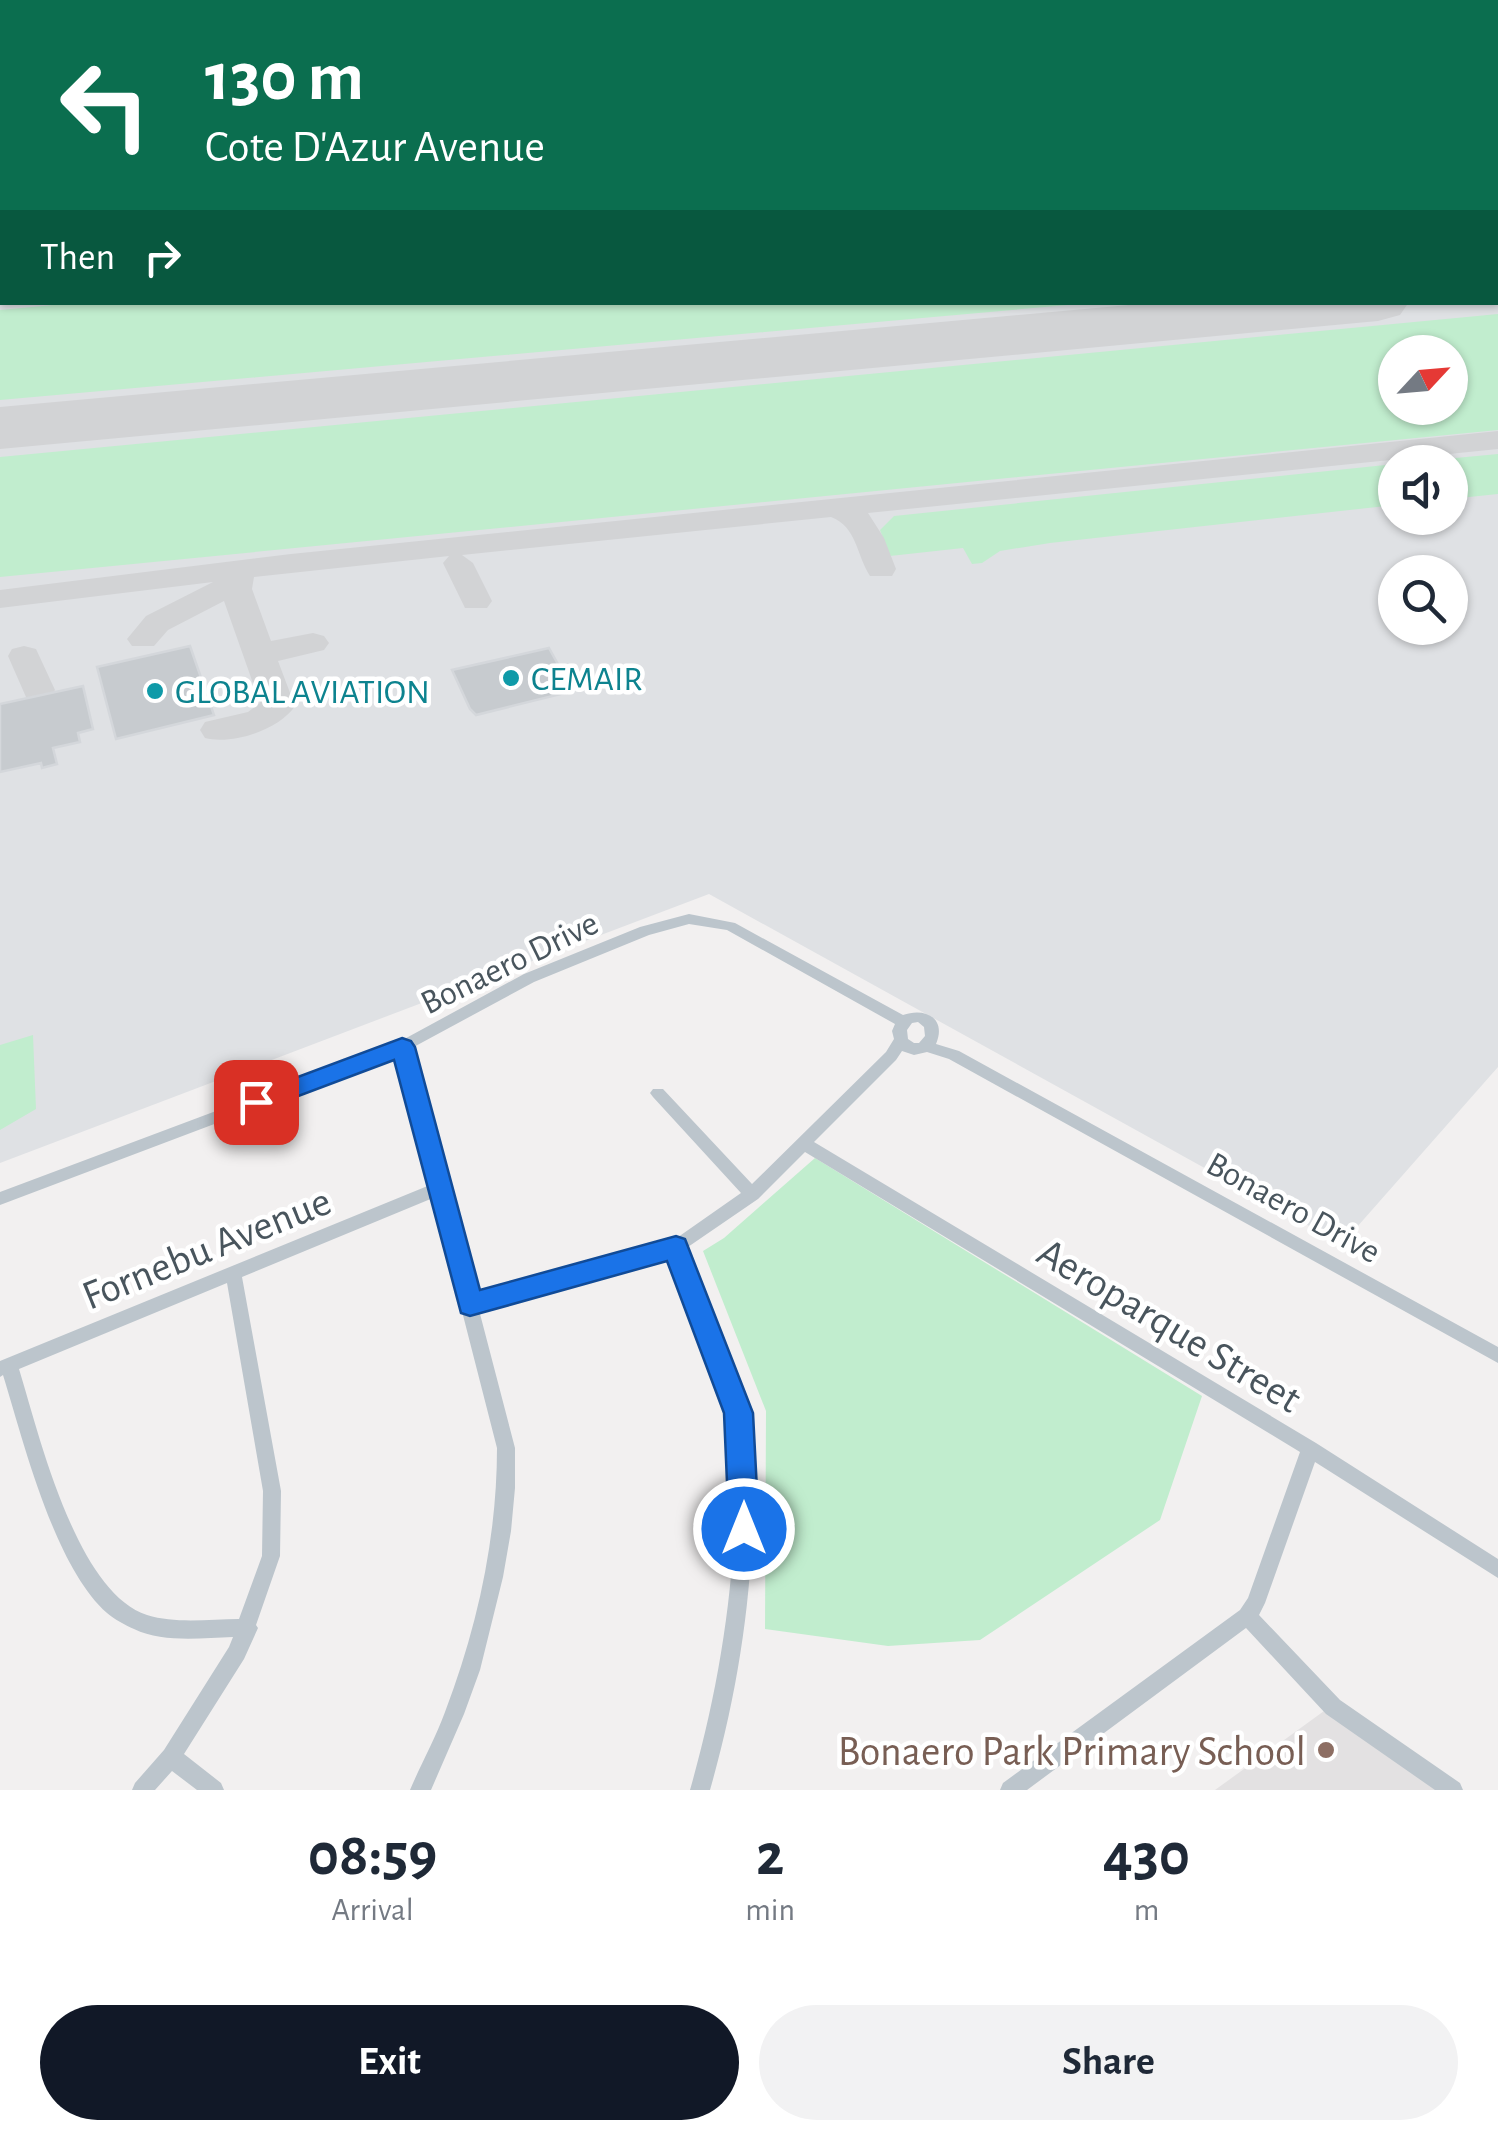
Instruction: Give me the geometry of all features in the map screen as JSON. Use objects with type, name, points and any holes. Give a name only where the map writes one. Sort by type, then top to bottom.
[{"type":"street","name":"Bonaero Drive","points":[[0,1199],[402,1047],[529,978],[646,931],[690,919],[717,920],[868,1006],[872,1014],[912,1037],[954,1055],[1498,1356]]},
{"type":"street","points":[[470,1305],[676,1247],[752,1194],[912,1037]]},
{"type":"street","points":[[402,1047],[506,1448],[506,1508],[455,1720],[420,1790]]},
{"type":"street","points":[[658,1093],[752,1194]]},
{"type":"street","name":"Aeroparque Street","points":[[803,1144],[1310,1449],[1498,1569]]},
{"type":"street","name":"Fornebu Avenue","points":[[5,1367],[438,1189]]},
{"type":"street","points":[[676,1247],[731,1386],[739,1413],[744,1463],[742,1586],[726,1695],[700,1790]]},
{"type":"street","points":[[142,1790],[171,1757],[225,1673],[248,1628],[272,1556],[274,1516],[232,1273]]},
{"type":"street","points":[[5,1367],[54,1504],[82,1565],[114,1608],[152,1625],[248,1628]]},
{"type":"street","points":[[1010,1790],[1247,1616],[1256,1603],[1310,1449]]},
{"type":"street","points":[[1247,1616],[1333,1706],[1454,1790]]},
{"type":"street","points":[[171,1757],[214,1790]]},
{"type":"shaded area","points":[[0,305],[1498,305],[1498,1067],[1342,1244],[709,894],[0,1163]]},
{"type":"shaded area","name":"Bonaero Park Primary School","points":[[1324,1711],[1439,1790],[1215,1790]]},
{"type":"green space","points":[[53,305],[1068,305],[0,400],[0,310]]},
{"type":"green space","points":[[1498,314],[1498,430],[0,577],[0,457]]},
{"type":"green space","points":[[1498,454],[1498,494],[1468,497],[1468,457]]},
{"type":"green space","points":[[1378,466],[1378,507],[1050,543],[1000,551],[982,563],[972,564],[963,548],[890,556],[880,530],[894,516]]},
{"type":"green space","points":[[33,1035],[36,1109],[0,1130],[0,1045]]},
{"type":"green space","points":[[815,1158],[1202,1396],[1160,1520],[980,1640],[888,1646],[765,1629],[766,1411],[703,1251],[724,1238]]},
{"type":"building","name":"GLOBAL AVIATION","points":[[190,646],[214,715],[116,739],[97,667]]},
{"type":"building","name":"CEMAIR","points":[[549,648],[570,686],[566,687],[569,692],[476,715],[470,709],[452,670]]},
{"type":"building","points":[[83,686],[93,729],[78,733],[80,742],[53,748],[57,764],[42,768],[41,763],[0,772],[0,704]]},
{"type":"taxiway","points":[[0,427],[54,423]]},
{"type":"taxiway","points":[[228,571],[1498,440]]},
{"type":"taxiway","points":[[831,508],[843,510],[859,521],[881,569]]},
{"type":"taxiway","points":[[458,563],[476,601]]},
{"type":"taxiway","points":[[0,599],[228,571]]},
{"type":"taxiway","points":[[228,571],[239,575],[236,589],[257,646]]},
{"type":"taxiway","points":[[143,639],[157,623],[237,582]]},
{"type":"taxiway","points":[[257,646],[271,653],[313,643]]},
{"type":"taxiway","points":[[217,730],[259,720],[278,706],[257,646]]},
{"type":"taxiway","points":[[24,656],[38,690]]},
{"type":"runway","points":[[0,428],[1345,305]]},
{"type":"place","name":"CEMAIR","points":[[511,678]]},
{"type":"place","name":"GLOBAL AVIATION","points":[[155,691]]},
{"type":"place","name":"Bonaero Park Primary School","points":[[1326,1750]]},
{"type":"route","points":[[256,1102],[402,1047],[470,1305],[676,1247],[739,1413],[744,1529]]}]
